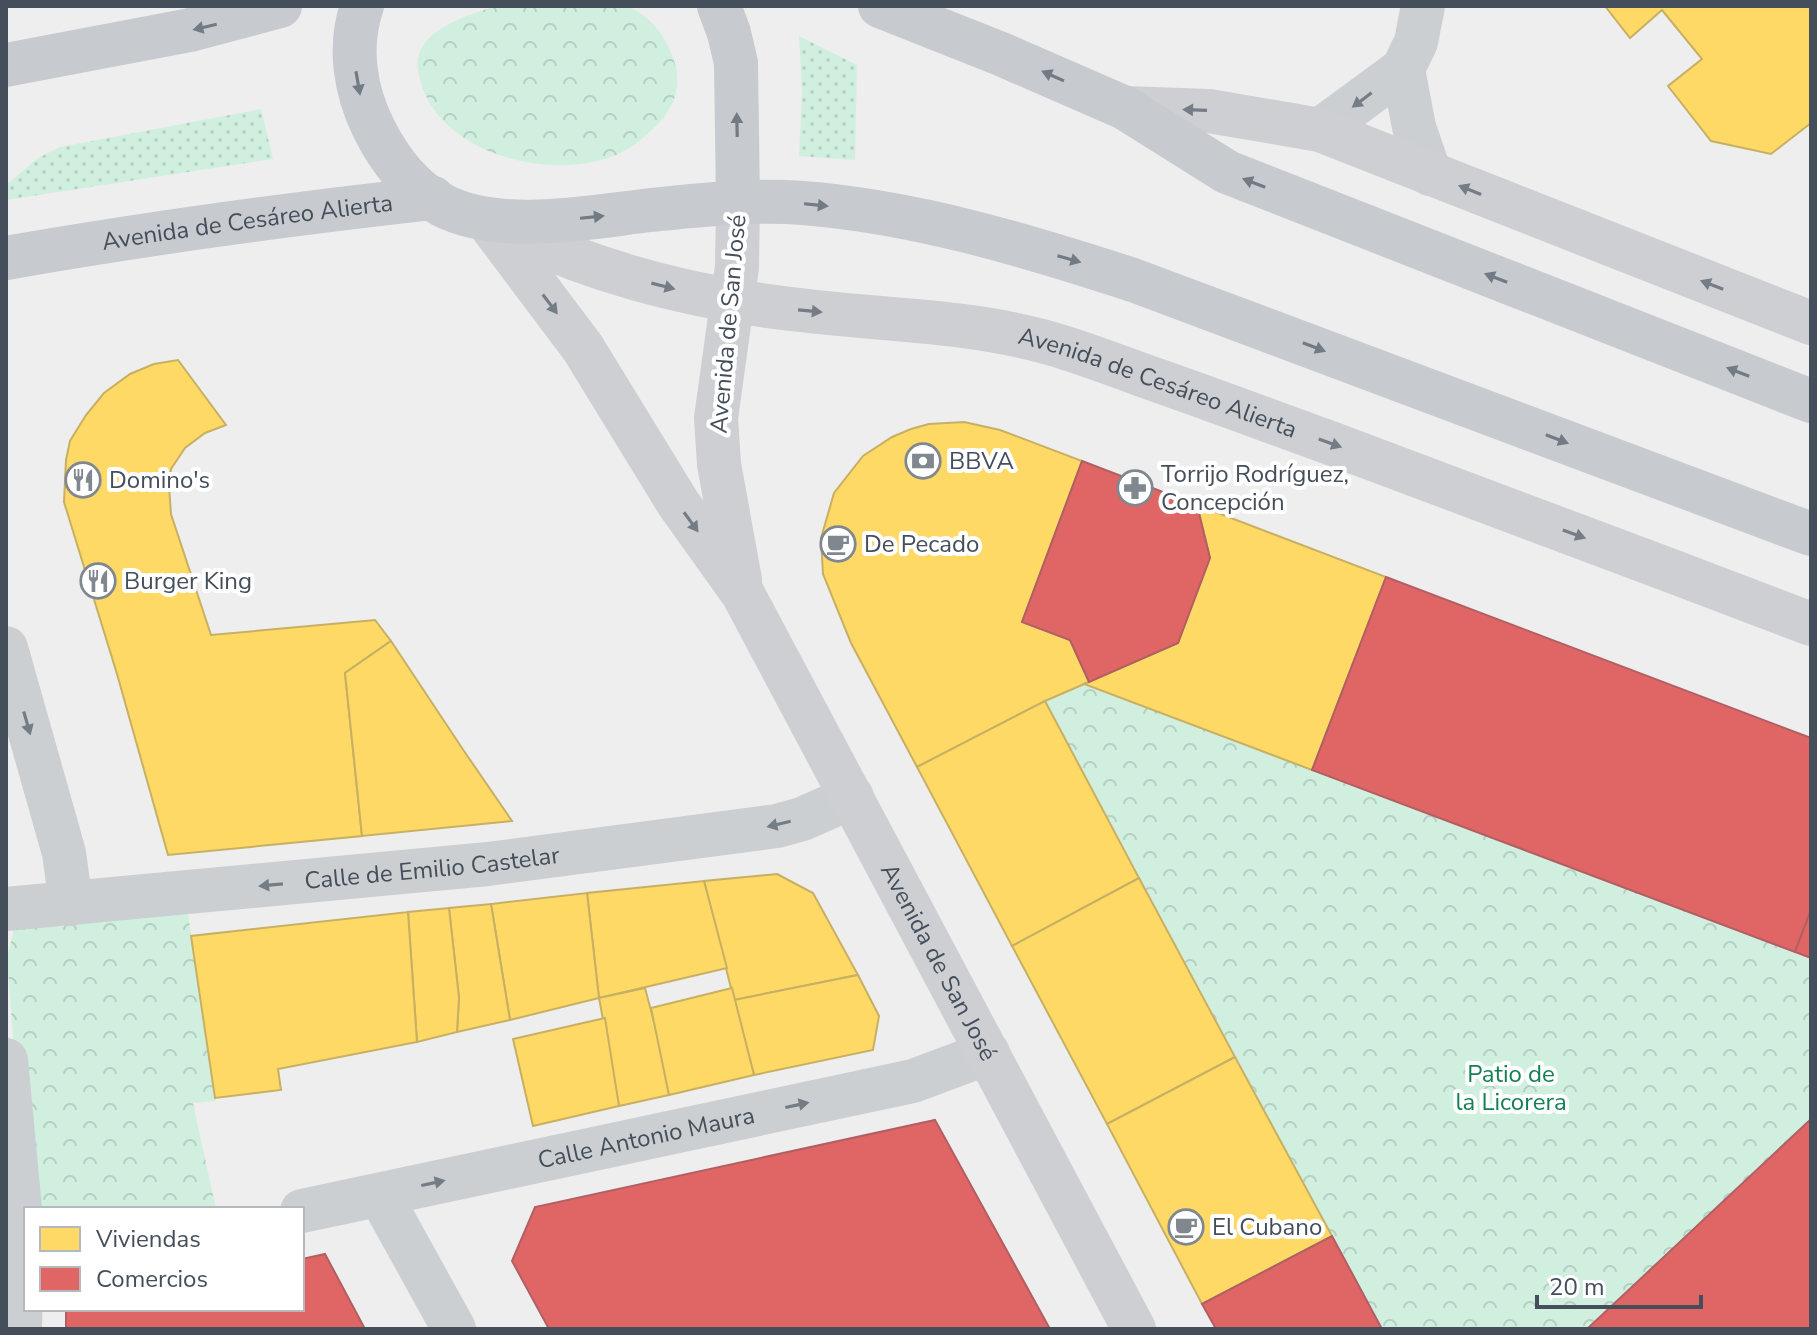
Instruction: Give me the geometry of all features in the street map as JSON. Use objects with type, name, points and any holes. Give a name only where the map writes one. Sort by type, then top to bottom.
[{"type":"main road","points":[[6,65],[190,30],[280,6]]},
{"type":"main road","points":[[362,6],[354,57],[364,109],[391,157],[405,175],[433,198]]},
{"type":"main road","name":"Avenida de San José","points":[[719,6],[736,63],[738,203],[737,267],[716,418],[719,464],[743,594]]},
{"type":"main road","points":[[880,6],[1125,108],[1227,172],[1811,401]]},
{"type":"main road","points":[[1125,108],[1209,111],[1320,130],[1811,323]]},
{"type":"main road","name":"Avenida de Cesáreo Alierta","points":[[6,258],[274,216],[433,198],[568,258],[659,285],[733,302],[921,320],[1042,341],[1229,406],[1811,624]]},
{"type":"main road","name":"Avenida de Cesáreo Alierta","points":[[486,219],[536,221],[738,203],[800,203],[864,209],[930,222],[1079,262],[1147,285],[1811,534]]},
{"type":"main road","name":"Avenida de San José","points":[[486,219],[578,340],[678,503],[743,594],[1134,1329]]},
{"type":"street","points":[[1320,130],[1403,69],[1416,42],[1423,6]]},
{"type":"street","points":[[1403,69],[1414,127],[1430,174]]},
{"type":"street","points":[[6,648],[64,853],[71,904]]},
{"type":"street","name":"Calle de Emilio Castelar","points":[[6,909],[488,864],[777,826],[802,819],[852,797]]},
{"type":"street","name":"Calle Antonio Maura","points":[[304,1211],[913,1081],[988,1053]]},
{"type":"street","points":[[6,1060],[21,1215],[18,1259],[20,1329]]},
{"type":"street","points":[[380,1195],[454,1329]]},
{"type":"green space","points":[[496,6],[628,6],[636,10],[660,32],[675,65],[676,93],[669,110],[651,131],[630,148],[611,157],[584,163],[554,165],[523,161],[494,153],[466,139],[444,121],[427,98],[418,70],[418,56],[424,45],[444,27]]},
{"type":"green space","points":[[799,36],[857,65],[855,160],[799,156],[802,91]]},
{"type":"green space","points":[[261,109],[273,159],[6,200],[6,185],[38,158],[60,147]]},
{"type":"green space","name":"Patio de la Licorera","points":[[1084,684],[1811,958],[1811,1119],[1587,1329],[1382,1329],[1045,701]]},
{"type":"green space","points":[[187,907],[216,1101],[193,1103],[216,1207],[26,1207],[7,958],[14,929]]},
{"type":"building: Viviendas","points":[[1605,6],[1811,6],[1811,123],[1771,154],[1711,141],[1668,86],[1702,59],[1662,10],[1630,38]]},
{"type":"building: Viviendas","points":[[178,360],[226,425],[205,433],[185,448],[171,469],[169,486],[171,514],[211,635],[375,620],[391,641],[345,673],[362,836],[168,855],[64,502],[70,441],[86,415],[104,393],[130,374],[154,364]]},
{"type":"building: Viviendas","points":[[964,422],[1000,430],[1082,461],[1022,622],[1070,640],[1089,682],[1045,701],[917,767],[851,643],[823,574],[821,538],[834,493],[863,456],[911,429],[929,424]]},
{"type":"building: Viviendas","points":[[1197,505],[1386,577],[1312,770],[1084,684],[1178,643],[1210,558]]},
{"type":"building: Viviendas","points":[[391,641],[512,821],[362,836],[345,673]]},
{"type":"building: Viviendas","points":[[1045,701],[1139,878],[1012,946],[917,767]]},
{"type":"building: Viviendas","points":[[777,874],[813,893],[858,975],[734,1000],[704,881]]},
{"type":"building: Viviendas","points":[[1139,878],[1235,1057],[1107,1124],[1012,946]]},
{"type":"building: Viviendas","points":[[704,881],[727,968],[599,998],[587,893]]},
{"type":"building: Viviendas","points":[[587,893],[599,998],[510,1020],[491,904]]},
{"type":"building: Viviendas","points":[[491,904],[510,1020],[457,1032],[459,998],[449,908]]},
{"type":"building: Viviendas","points":[[449,908],[459,998],[457,1032],[417,1042],[408,912]]},
{"type":"building: Viviendas","points":[[408,912],[417,1042],[278,1069],[281,1090],[215,1098],[191,936]]},
{"type":"building: Viviendas","points":[[858,975],[879,1016],[873,1050],[754,1075],[734,1000]]},
{"type":"building: Viviendas","points":[[645,988],[669,1095],[619,1106],[599,998]]},
{"type":"building: Viviendas","points":[[732,988],[754,1075],[669,1095],[651,1008]]},
{"type":"building: Viviendas","points":[[605,1018],[619,1106],[533,1126],[513,1039]]},
{"type":"building: Viviendas","points":[[1235,1057],[1332,1236],[1202,1304],[1107,1124]]},
{"type":"building: Comercios","points":[[1082,461],[1197,505],[1210,558],[1178,643],[1089,682],[1070,640],[1022,622]]},
{"type":"building: Comercios","points":[[1386,577],[1811,738],[1811,910],[1795,952],[1312,770]]},
{"type":"building: Comercios","points":[[1811,910],[1811,958],[1795,952]]},
{"type":"building: Comercios","points":[[1811,1119],[1811,1329],[1587,1329]]},
{"type":"building: Comercios","points":[[935,1120],[1050,1329],[549,1329],[512,1261],[535,1207]]},
{"type":"building: Comercios","points":[[1332,1236],[1382,1329],[1216,1329],[1202,1304]]},
{"type":"building: Comercios","points":[[325,1254],[365,1329],[66,1329],[66,1311],[304,1311],[304,1259]]},
{"type":"place","name":"BBVA","points":[[923,461]]},
{"type":"place","name":"Domino's","points":[[83,480]]},
{"type":"place","name":"Torrijo Rodríguez, Concepción","points":[[1135,488]]},
{"type":"place","name":"De Pecado","points":[[838,544]]},
{"type":"place","name":"Burger King","points":[[98,581]]},
{"type":"place","name":"El Cubano","points":[[1186,1227]]}]
